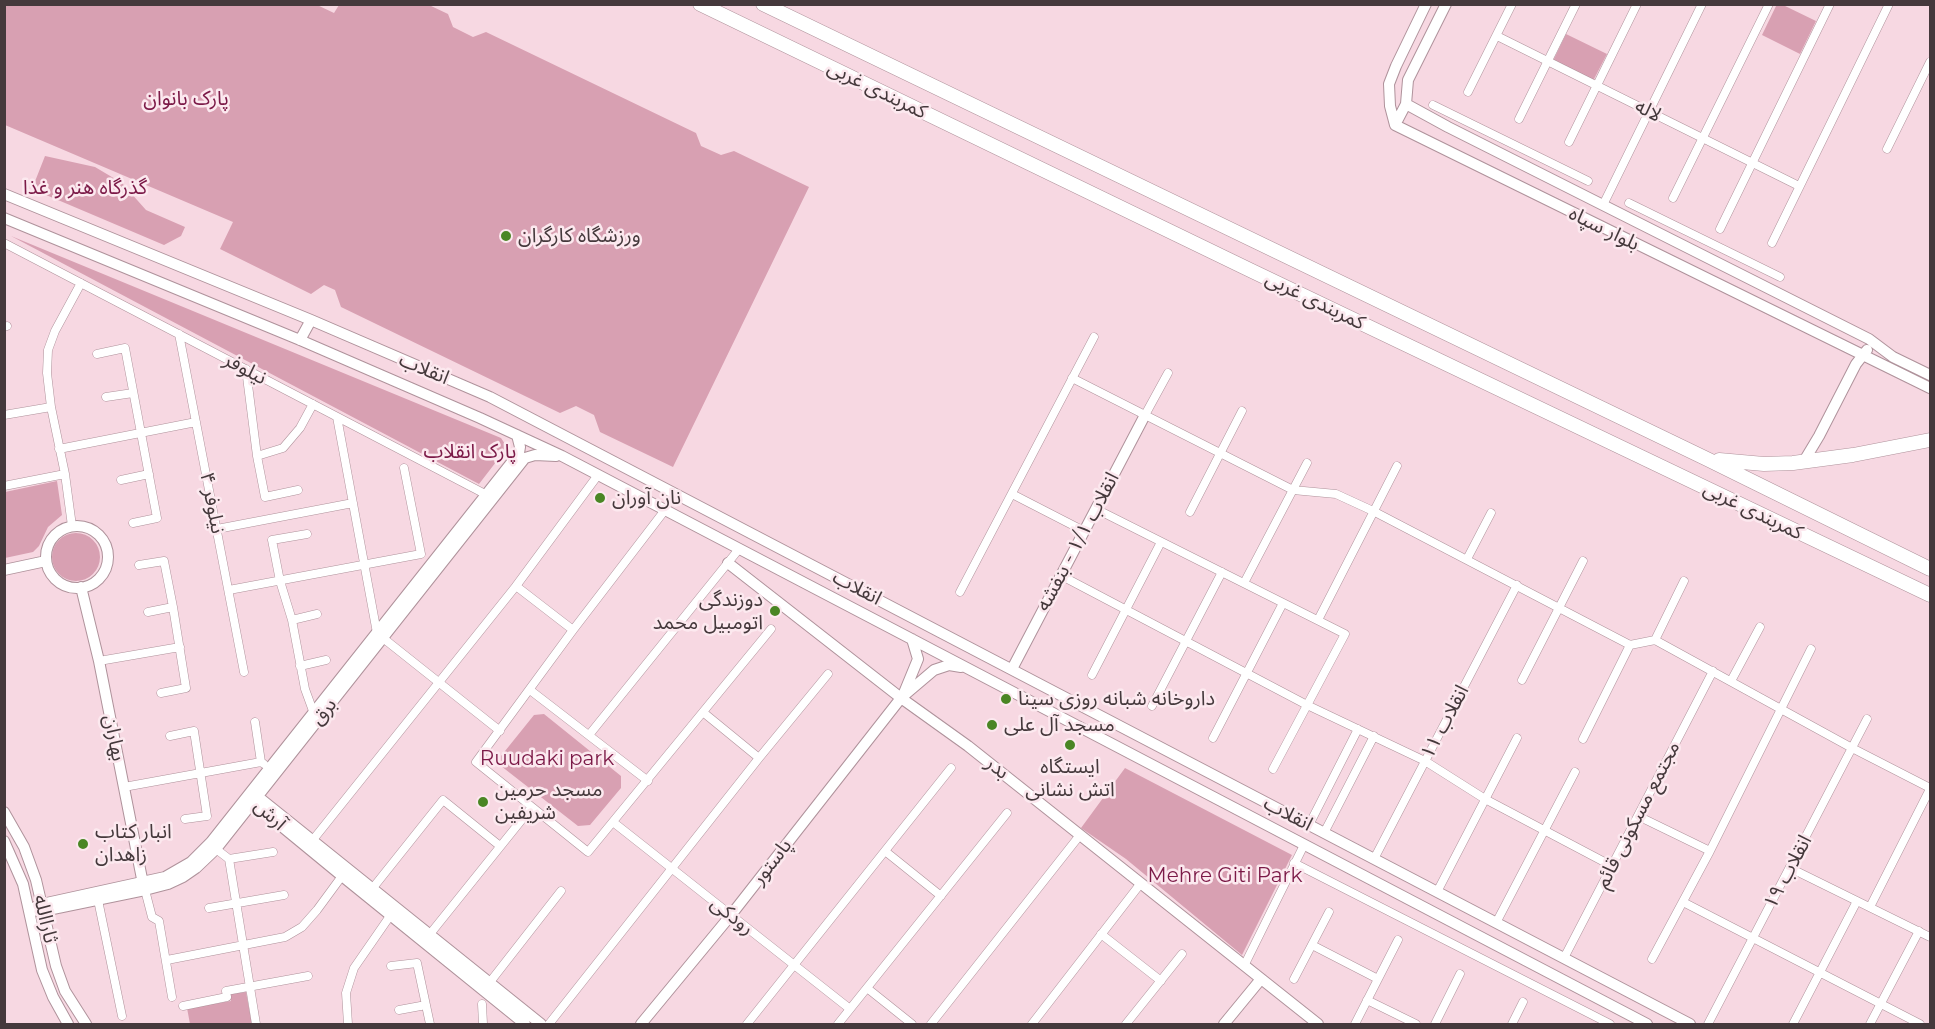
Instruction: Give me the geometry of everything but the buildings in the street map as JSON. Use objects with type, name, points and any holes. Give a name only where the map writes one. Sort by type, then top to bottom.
[{"type":"highway","name":"کمربندی غربی","points":[[700,4],[1930,595]]},
{"type":"highway","name":"کمربندی غربی","points":[[763,4],[1930,568]]},
{"type":"highway","points":[[1707,459],[1764,464],[1804,461],[1853,455],[1930,440]]},
{"type":"main road","points":[[1395,125],[1390,106],[1389,84],[1426,4]]},
{"type":"main road","points":[[1395,125],[1406,104],[1408,80],[1446,4]]},
{"type":"main road","name":"بلوار سپاه","points":[[1406,104],[1504,156],[1873,341],[1893,357],[1930,375]]},
{"type":"main road","name":"بلوار سپاه","points":[[1395,125],[1930,388]]},
{"type":"main road","name":"انقلاب","points":[[4,194],[311,320],[490,397],[1690,1024]]},
{"type":"main road","name":"انقلاب","points":[[4,218],[300,340],[562,456],[1647,1024]]},
{"type":"main road","points":[[300,340],[311,320]]},
{"type":"main road","points":[[1804,461],[1873,341]]},
{"type":"main road","name":"انقلاب ۱/۱ - بنفشه","points":[[1012,669],[1145,415]]},
{"type":"main road","name":"برق","points":[[42,907],[183,877],[216,849],[253,798],[489,497],[519,453],[517,435]]},
{"type":"main road","name":"برق","points":[[42,907],[98,900],[144,886],[191,862],[253,798],[265,765],[380,636],[425,572],[489,497],[525,458],[535,455],[562,456]]},
{"type":"main road","points":[[72,526],[91,529],[99,535],[107,552],[104,571],[98,579],[81,587],[62,584],[49,570],[46,561],[49,542],[63,529],[72,526]]},
{"type":"main road","points":[[4,570],[46,561]]},
{"type":"main road","name":"بدر","points":[[728,562],[901,698],[968,746],[1318,1024]]},
{"type":"main road","name":"بهاران","points":[[81,587],[99,661],[144,886]]},
{"type":"main road","points":[[901,698],[918,659],[912,639]]},
{"type":"main road","points":[[901,698],[934,670],[949,665],[966,667]]},
{"type":"main road","name":"پاستور","points":[[641,1024],[731,915],[901,698]]},
{"type":"main road","name":"آرش","points":[[253,798],[312,841],[344,873],[372,889],[393,912],[430,934],[541,1024]]},
{"type":"main road","name":"آرش","points":[[253,798],[393,912],[520,1022]]},
{"type":"main road","name":"ثاراالله","points":[[4,812],[24,847],[36,880],[56,966],[65,991],[86,1024]]},
{"type":"main road","points":[[4,841],[23,884],[42,970],[52,997],[68,1024]]},
{"type":"main road","points":[[1397,894],[1406,876]]},
{"type":"main road","points":[[29,910],[42,907]]},
{"type":"main road","points":[[1224,1024],[1261,979]]},
{"type":"street","points":[[1468,92],[1512,4]]},
{"type":"street","points":[[1519,119],[1576,4]]},
{"type":"street","points":[[1569,142],[1637,4]]},
{"type":"street","points":[[1603,205],[1702,4]]},
{"type":"street","points":[[1673,198],[1769,4]]},
{"type":"street","points":[[1720,229],[1830,4]]},
{"type":"street","points":[[1772,243],[1889,4]]},
{"type":"street","name":"لاله","points":[[1497,36],[1799,186]]},
{"type":"street","points":[[1887,149],[1930,62]]},
{"type":"street","points":[[1433,105],[1588,181]]},
{"type":"street","points":[[1504,156],[1511,144]]},
{"type":"street","points":[[1629,203],[1780,277]]},
{"type":"street","points":[[1683,244],[1689,232]]},
{"type":"street","name":"نیلوفر","points":[[4,243],[489,497]]},
{"type":"street","points":[[72,526],[47,373],[48,350],[55,331],[81,283]]},
{"type":"street","name":"نیلوفر ۴","points":[[179,334],[244,672]]},
{"type":"street","points":[[960,592],[1094,337]]},
{"type":"street","points":[[97,354],[125,348],[157,518],[133,523]]},
{"type":"street","points":[[246,369],[257,456],[265,497],[298,490]]},
{"type":"street","points":[[1145,415],[1168,373]]},
{"type":"street","points":[[1072,378],[1293,490],[1336,494],[1373,511],[1630,645],[1654,640],[1930,788],[1870,907]]},
{"type":"street","points":[[106,397],[134,393]]},
{"type":"street","points":[[257,456],[283,448],[296,434],[313,404]]},
{"type":"street","points":[[4,415],[51,407]]},
{"type":"street","points":[[1190,512],[1242,411]]},
{"type":"street","points":[[337,417],[364,565],[380,636],[500,731]]},
{"type":"street","points":[[59,449],[196,422]]},
{"type":"street","points":[[1244,583],[1307,463]]},
{"type":"street","points":[[1318,620],[1397,466]]},
{"type":"street","points":[[404,468],[425,572]]},
{"type":"street","points":[[4,486],[65,474]]},
{"type":"street","points":[[121,480],[149,474]]},
{"type":"street","points":[[312,841],[516,586],[598,475]]},
{"type":"street","points":[[1012,494],[1084,531]]},
{"type":"street","points":[[217,529],[353,503]]},
{"type":"street","points":[[1096,509],[1345,634],[1273,769]]},
{"type":"street","points":[[666,510],[573,630],[476,762],[588,852],[771,629]]},
{"type":"street","points":[[1467,559],[1491,513]]},
{"type":"street","points":[[306,534],[272,540],[280,581],[292,620],[305,689],[313,711]]},
{"type":"street","points":[[1092,675],[1161,542]]},
{"type":"street","points":[[589,735],[739,549]]},
{"type":"street","points":[[229,591],[421,554]]},
{"type":"street","points":[[139,565],[164,561],[180,647],[186,688],[161,693]]},
{"type":"street","points":[[1522,680],[1583,561]]},
{"type":"street","points":[[1152,706],[1222,572]]},
{"type":"street","points":[[1060,575],[1307,705],[1425,761],[1485,799],[1612,866]]},
{"type":"street","points":[[1654,640],[1684,581]]},
{"type":"street","name":"انقلاب ۱۱","points":[[1374,859],[1517,585]]},
{"type":"street","points":[[516,586],[573,630]]},
{"type":"street","points":[[1213,738],[1283,603]]},
{"type":"street","points":[[148,612],[173,607]]},
{"type":"street","points":[[292,620],[317,614]]},
{"type":"street","points":[[1731,681],[1760,627]]},
{"type":"street","points":[[1582,739],[1630,645]]},
{"type":"street","points":[[99,661],[180,647]]},
{"type":"street","points":[[1652,959],[1783,709],[1811,649]]},
{"type":"street","points":[[300,666],[326,660]]},
{"type":"street","name":"مجتمع مسکونی قائم","points":[[1564,958],[1713,671]]},
{"type":"street","points":[[549,1024],[828,674]]},
{"type":"street","points":[[530,690],[648,781]]},
{"type":"street","points":[[704,713],[759,758]]},
{"type":"street","name":"انقلاب ۱۹","points":[[1708,1024],[1868,719]]},
{"type":"street","points":[[124,787],[265,765],[255,722]]},
{"type":"street","points":[[1309,825],[1358,729]]},
{"type":"street","points":[[170,736],[194,731],[207,816],[185,819]]},
{"type":"street","points":[[1324,833],[1374,736]]},
{"type":"street","points":[[1437,892],[1517,738]]},
{"type":"street","points":[[747,1024],[951,768]]},
{"type":"street","points":[[1496,923],[1575,772]]},
{"type":"street","points":[[372,889],[442,801],[500,846]]},
{"type":"street","points":[[430,934],[532,807]]},
{"type":"street","points":[[838,1024],[1007,813]]},
{"type":"street","points":[[1638,816],[1710,851]]},
{"type":"street","name":"رودکی","points":[[613,822],[850,1009]]},
{"type":"street","points":[[931,1024],[1080,835]]},
{"type":"street","points":[[1244,966],[1304,844]]},
{"type":"street","points":[[216,849],[229,859],[256,1024]]},
{"type":"street","points":[[885,851],[941,896]]},
{"type":"street","points":[[229,859],[273,852]]},
{"type":"street","points":[[1294,863],[1610,1024]]},
{"type":"street","points":[[1790,868],[1930,937]]},
{"type":"street","points":[[167,960],[285,938],[302,927],[344,873]]},
{"type":"street","points":[[1032,1024],[1141,883]]},
{"type":"street","points":[[144,886],[152,918],[159,921],[172,997]]},
{"type":"street","points":[[490,982],[561,891]]},
{"type":"street","points":[[209,908],[284,895]]},
{"type":"street","points":[[98,900],[122,1016]]},
{"type":"street","points":[[1793,1024],[1857,901]]},
{"type":"street","points":[[1683,902],[1920,1024]]},
{"type":"street","points":[[348,1024],[346,993],[354,968],[393,912]]},
{"type":"street","points":[[1294,979],[1329,912]]},
{"type":"street","points":[[1870,1024],[1919,932]]},
{"type":"street","points":[[1101,934],[1161,981]]},
{"type":"street","points":[[1354,1024],[1398,940]]},
{"type":"street","points":[[1312,945],[1378,979]]},
{"type":"street","points":[[1126,1024],[1182,954]]},
{"type":"street","points":[[392,966],[417,963],[429,1024]]},
{"type":"street","points":[[1435,1024],[1460,974]]},
{"type":"street","points":[[183,1006],[227,998],[226,991],[308,976]]},
{"type":"street","points":[[867,988],[912,1024]]},
{"type":"street","points":[[1367,1000],[1416,1024]]},
{"type":"street","points":[[1512,1024],[1523,1002]]},
{"type":"street","points":[[482,1004],[483,1024]]},
{"type":"street","points":[[399,1010],[426,1005]]},
{"type":"green space","name":"ورزشگاه کارگران","points":[[315,4],[334,13],[339,5],[429,5],[448,14],[453,27],[473,37],[486,32],[696,133],[701,146],[721,155],[734,151],[809,187],[673,467],[600,432],[594,415],[576,406],[560,413],[341,307],[335,290],[324,285],[311,294],[220,249],[233,222],[5,125],[5,5]]},
{"type":"green space","points":[[1777,4],[1816,21],[1800,54],[1762,35]]},
{"type":"green space","points":[[1566,34],[1607,54],[1593,81],[1553,61]]},
{"type":"green space","name":"گذرگاه هنر و غذا","points":[[45,156],[95,167],[122,183],[146,210],[185,227],[181,236],[164,245],[32,189]]},
{"type":"green space","name":"پارک انقلاب","points":[[11,236],[501,438],[506,449],[479,484]]},
{"type":"green space","points":[[57,481],[62,515],[48,527],[39,546],[33,552],[5,558],[5,492]]},
{"type":"green space","points":[[76,533],[93,540],[100,557],[93,574],[76,581],[59,574],[52,557],[59,540]]},
{"type":"green space","name":"Ruudaki park","points":[[544,714],[621,776],[621,788],[590,825],[578,826],[501,766],[501,756],[534,715]]},
{"type":"green space","name":"Mehre Giti Park","points":[[1125,768],[1292,855],[1242,955],[1126,859],[1081,828]]},
{"type":"green space","points":[[246,992],[252,1024],[190,1024],[187,1008],[231,1001],[231,994]]},
{"type":"place","name":"ورزشگاه کارگران","points":[[506,236]]},
{"type":"place","name":"نان آوران","points":[[600,498]]},
{"type":"place","name":"دوزندگی اتومبیل محمد","points":[[775,611]]},
{"type":"place","name":"داروخانه شبانه روزی سینا","points":[[1006,699]]},
{"type":"place","name":"مسجد آل علی","points":[[992,725]]},
{"type":"place","name":"ایستگاه اتش نشانی","points":[[1070,745]]},
{"type":"place","name":"مسجد حرمین شریفین","points":[[483,802]]},
{"type":"place","name":"انبار کتاب زاهدان","points":[[83,844]]},
{"type":"park label","name":"پارک بانوان","points":[[186,99]]}]
